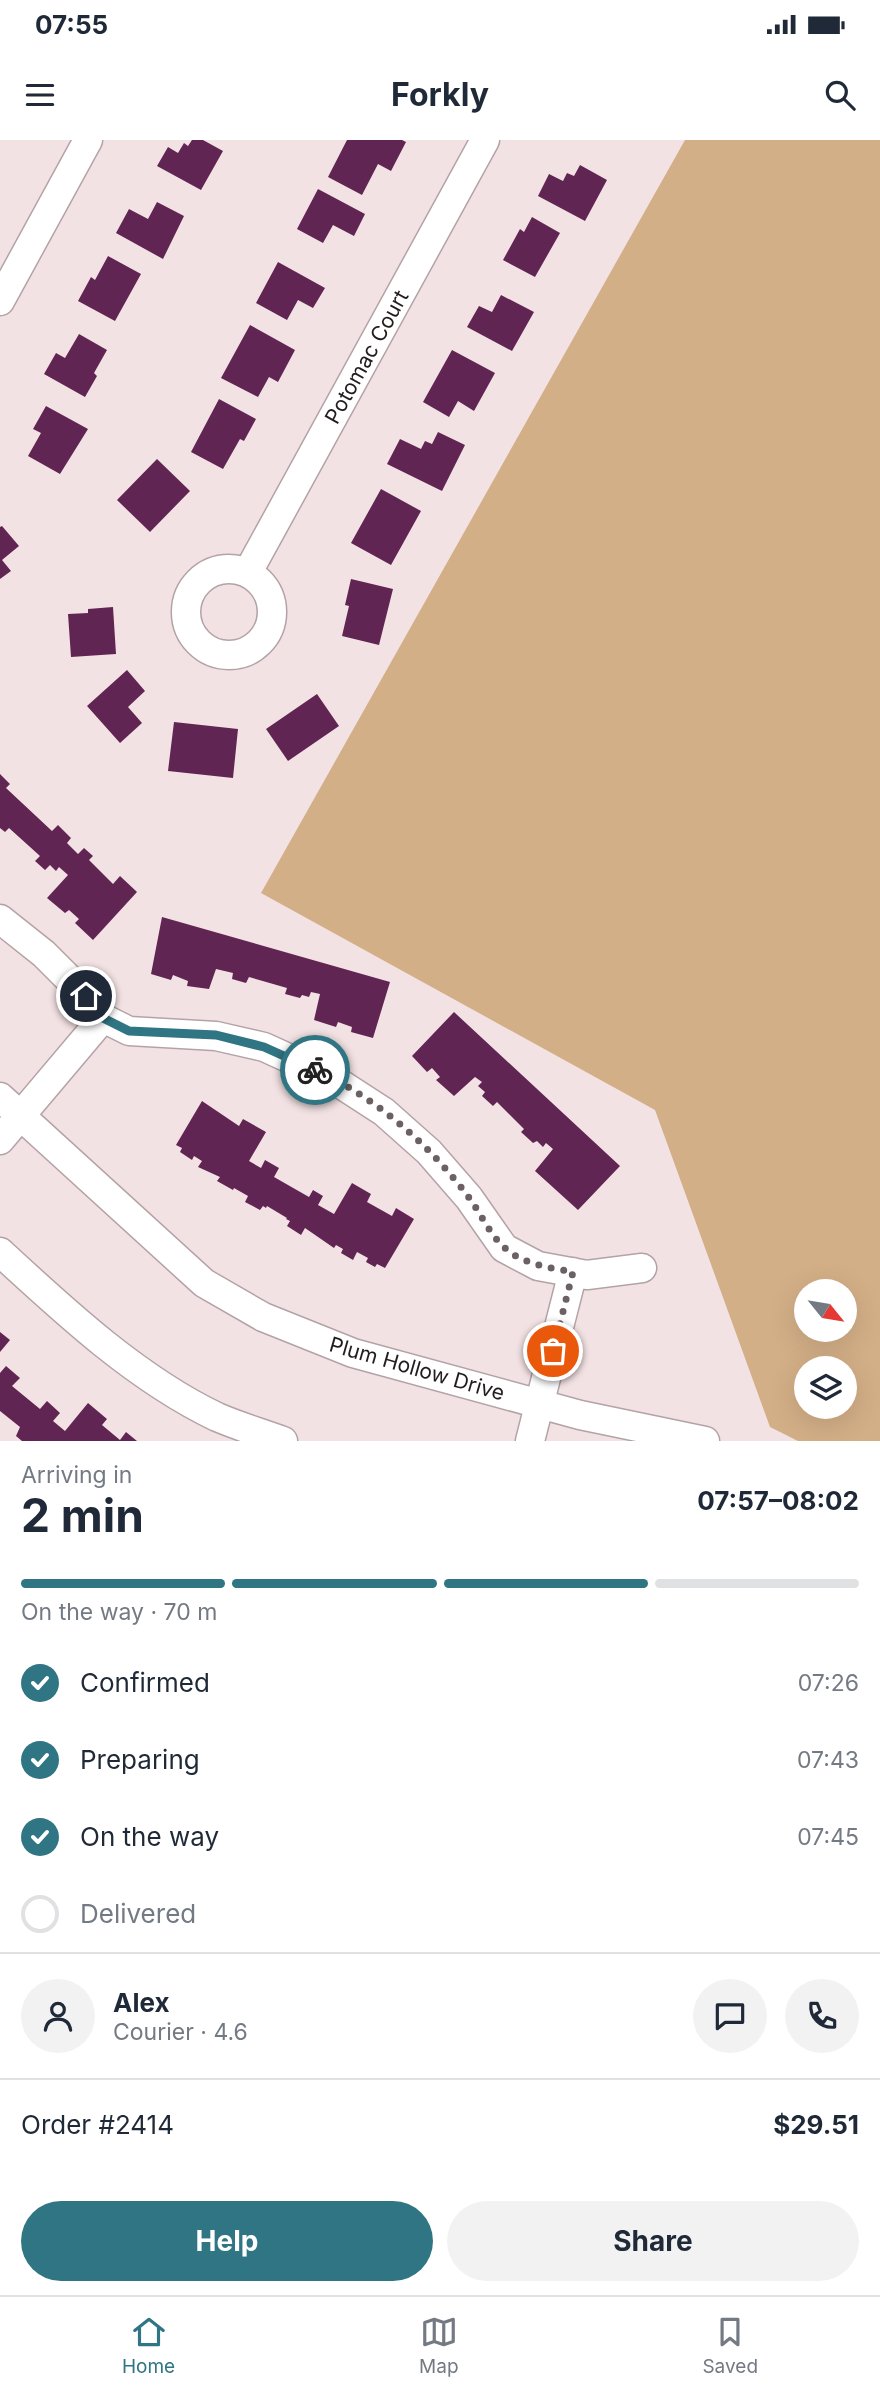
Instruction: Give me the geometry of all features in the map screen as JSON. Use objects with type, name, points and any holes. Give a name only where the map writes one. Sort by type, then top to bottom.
[{"type":"street","points":[[0,301],[88,140]]},
{"type":"street","name":"Potomac Court","points":[[248,572],[485,140]]},
{"type":"street","points":[[0,919],[44,954],[86,996],[103,1018],[129,1031],[216,1035],[264,1047],[331,1077],[384,1112],[429,1152],[470,1198],[504,1248],[538,1266],[587,1275],[642,1268]]},
{"type":"street","points":[[0,1140],[10,1106],[103,1018]]},
{"type":"street","name":"Plum Hollow Drive","points":[[10,1106],[204,1283],[262,1317],[353,1353],[539,1404],[705,1441]]},
{"type":"street","points":[[0,1252],[111,1348],[166,1387],[217,1417],[283,1441]]},
{"type":"street","points":[[530,1441],[573,1272]]},
{"type":"shaded area","points":[[685,140],[880,140],[880,1441],[798,1441],[770,1427],[655,1110],[261,893]]},
{"type":"building","points":[[192,140],[203,140],[223,151],[201,190],[157,166],[168,147],[178,153],[184,143],[188,146]]},
{"type":"building","points":[[347,140],[406,142],[391,171],[378,164],[362,195],[328,177]]},
{"type":"building","points":[[580,165],[607,180],[585,221],[538,196],[549,174],[563,181],[567,173],[574,176]]},
{"type":"building","points":[[318,189],[365,214],[354,236],[333,225],[323,243],[297,229]]},
{"type":"building","points":[[157,202],[184,216],[163,259],[116,233],[129,209],[148,219]]},
{"type":"building","points":[[532,217],[560,233],[535,277],[503,260],[520,229],[524,232]]},
{"type":"building","points":[[108,256],[141,274],[115,321],[78,301],[91,277],[95,280]]},
{"type":"building","points":[[278,262],[325,288],[313,308],[298,300],[287,320],[256,303]]},
{"type":"building","points":[[501,295],[534,312],[512,351],[467,327],[479,306],[492,312]]},
{"type":"building","points":[[250,325],[295,350],[278,382],[269,377],[258,397],[221,378]]},
{"type":"building","points":[[79,334],[107,350],[85,397],[44,374],[56,353],[65,358]]},
{"type":"building","points":[[452,350],[495,373],[474,411],[458,401],[449,417],[423,402]]},
{"type":"building","points":[[219,399],[256,419],[244,441],[240,439],[223,469],[191,452]]},
{"type":"building","points":[[46,406],[88,429],[60,474],[28,456],[41,433],[33,429]]},
{"type":"building","points":[[438,432],[465,445],[442,491],[387,464],[400,439],[421,449],[425,441],[432,444]]},
{"type":"building","points":[[157,459],[190,491],[150,532],[117,500]]},
{"type":"building","points":[[381,489],[421,511],[391,565],[351,543]]},
{"type":"building","points":[[2,526],[19,546],[2,560],[11,571],[0,579],[0,527]]},
{"type":"building","points":[[351,579],[393,589],[379,645],[342,636],[349,606],[345,605]]},
{"type":"building","points":[[113,607],[116,654],[71,657],[68,614]]},
{"type":"building","points":[[127,670],[145,691],[128,707],[142,723],[120,743],[87,706]]},
{"type":"building","points":[[317,694],[339,726],[288,761],[266,729]]},
{"type":"building","points":[[174,722],[238,729],[233,778],[168,771]]},
{"type":"building","points":[[0,774],[10,784],[6,788],[52,831],[58,825],[71,838],[67,843],[78,854],[84,848],[93,856],[89,860],[113,884],[120,876],[137,892],[93,940],[75,923],[79,919],[69,910],[65,913],[47,898],[68,875],[59,867],[56,871],[50,865],[45,870],[35,861],[40,856],[9,828],[5,832],[0,828]]},
{"type":"building","points":[[162,917],[390,982],[373,1038],[351,1032],[352,1027],[338,1022],[336,1027],[314,1020],[320,994],[311,992],[309,997],[302,995],[300,998],[285,994],[287,988],[249,977],[246,983],[232,979],[233,973],[216,969],[209,989],[187,986],[188,981],[173,975],[171,980],[151,974]]},
{"type":"building","points":[[454,1012],[620,1166],[578,1210],[535,1171],[553,1149],[546,1143],[543,1147],[537,1141],[533,1143],[521,1132],[524,1129],[497,1102],[493,1106],[482,1096],[485,1092],[478,1086],[482,1082],[475,1077],[454,1096],[436,1080],[440,1077],[432,1068],[427,1072],[412,1056]]},
{"type":"building","points":[[202,1101],[239,1126],[243,1119],[266,1132],[249,1161],[261,1168],[265,1160],[279,1168],[274,1177],[309,1197],[313,1190],[323,1196],[318,1205],[334,1214],[352,1183],[371,1194],[367,1202],[392,1216],[396,1208],[414,1219],[385,1268],[366,1262],[368,1258],[357,1252],[353,1260],[341,1253],[343,1249],[336,1245],[334,1248],[305,1228],[301,1235],[287,1226],[290,1221],[287,1218],[267,1206],[260,1210],[245,1202],[248,1196],[217,1181],[220,1177],[198,1167],[202,1161],[194,1156],[192,1160],[180,1152],[182,1148],[176,1145]]},
{"type":"building","points":[[0,1332],[10,1340],[0,1352]]},
{"type":"building","points":[[6,1366],[20,1378],[12,1386],[40,1409],[47,1401],[60,1413],[53,1421],[65,1431],[88,1403],[107,1419],[102,1425],[120,1440],[126,1432],[137,1441],[22,1441],[16,1436],[20,1427],[0,1411],[0,1373]]},
{"type":"way so far","points":[[315,1070],[331,1077],[384,1112],[429,1152],[470,1198],[504,1248],[538,1266],[573,1272],[553,1351]]},
{"type":"route","points":[[86,996],[103,1018],[129,1031],[216,1035],[264,1047],[315,1070]]}]
